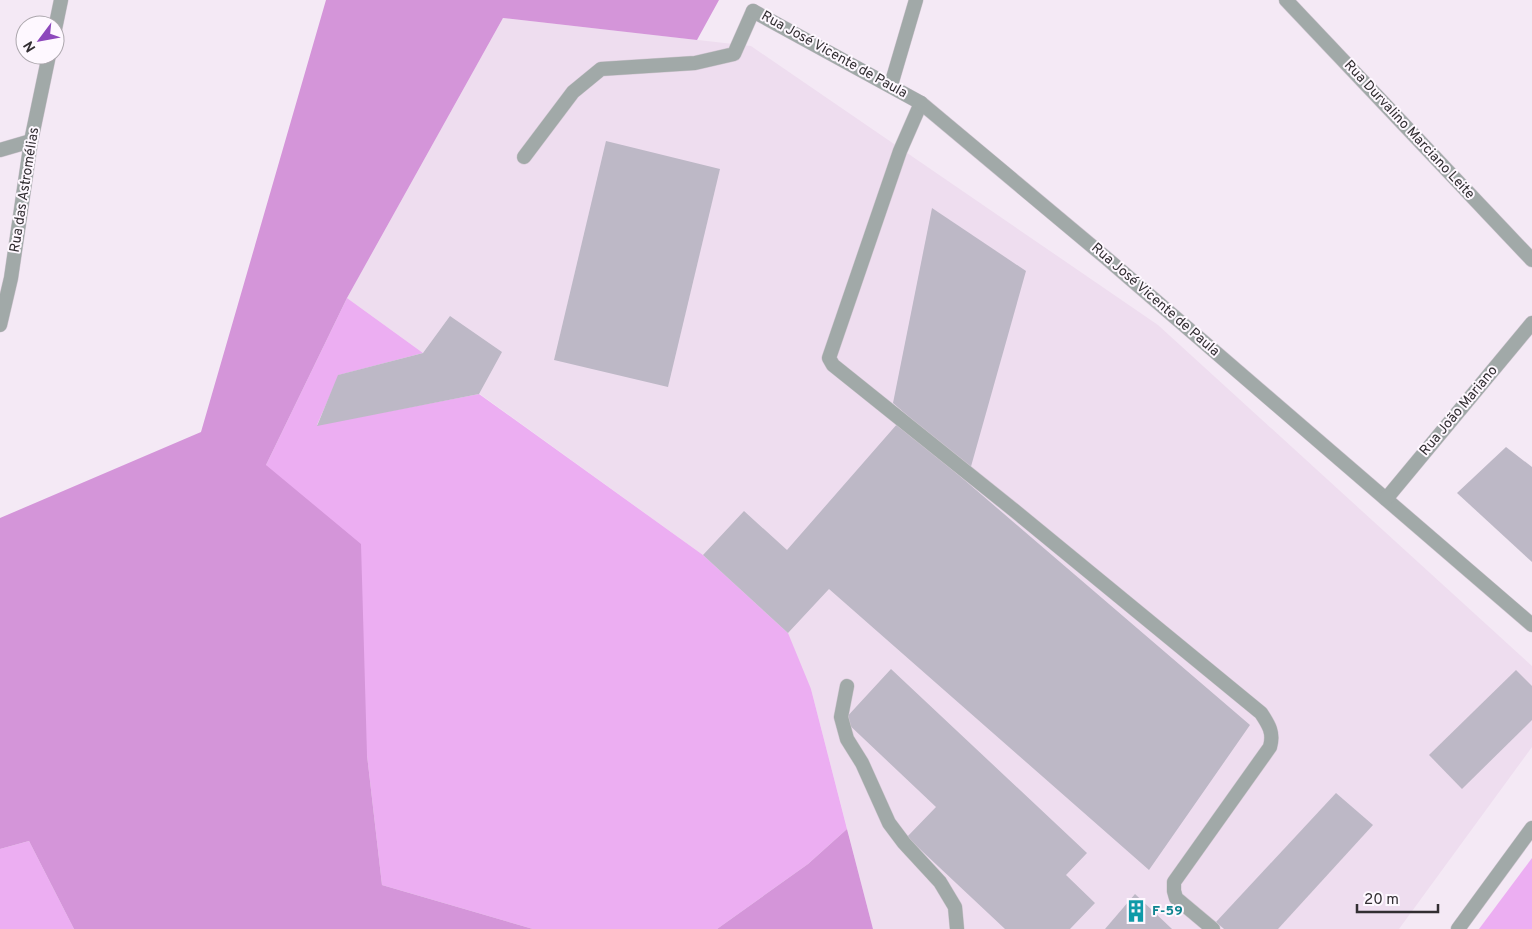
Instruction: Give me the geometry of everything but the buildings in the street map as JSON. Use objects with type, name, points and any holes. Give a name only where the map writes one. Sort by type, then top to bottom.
[{"type":"street","points":[[58,15],[61,0]]},
{"type":"street","points":[[891,85],[916,0]]},
{"type":"street","name":"Rua Durvalino Marciano Leite","points":[[1286,0],[1532,260]]},
{"type":"street","name":"Rua José Vicente de Paula","points":[[524,157],[574,92],[601,69],[695,63],[734,54],[753,11],[921,103],[1105,257],[1532,626]]},
{"type":"street","name":"Rua das Astromélias","points":[[0,325],[11,278],[32,140],[48,65]]},
{"type":"street","points":[[921,103],[900,151],[829,358],[830,361],[1260,713],[1271,728],[1272,739],[1270,747],[1174,882],[1176,898],[1213,929]]},
{"type":"street","points":[[0,150],[32,140]]},
{"type":"street","name":"Rua João Mariano","points":[[1386,499],[1532,323]]},
{"type":"street","points":[[847,686],[841,717],[847,739],[862,763],[889,823],[904,843],[940,882],[955,907],[957,929]]},
{"type":"street","points":[[1458,929],[1532,828]]},
{"type":"shaded area","points":[[326,0],[719,0],[697,40],[503,18],[347,298],[266,465],[361,544],[367,755],[382,885],[533,929],[74,929],[29,841],[0,849],[0,518],[201,432]]},
{"type":"shaded area","points":[[503,18],[751,46],[1158,325],[1532,666],[1532,747],[1399,929],[873,929],[811,689],[703,555],[347,298]]},
{"type":"shaded area","points":[[347,298],[423,353],[339,375],[317,425],[479,394],[703,555],[788,633],[811,689],[847,829],[808,864],[717,929],[533,929],[382,885],[367,755],[266,465]]},
{"type":"shaded area","points":[[847,829],[873,929],[717,929],[808,864]]},
{"type":"shaded area","points":[[29,841],[74,929],[0,929],[0,849]]},
{"type":"shaded area","points":[[1532,858],[1532,929],[1479,929]]},
{"type":"place","name":"F-59","points":[[1136,911]]}]
